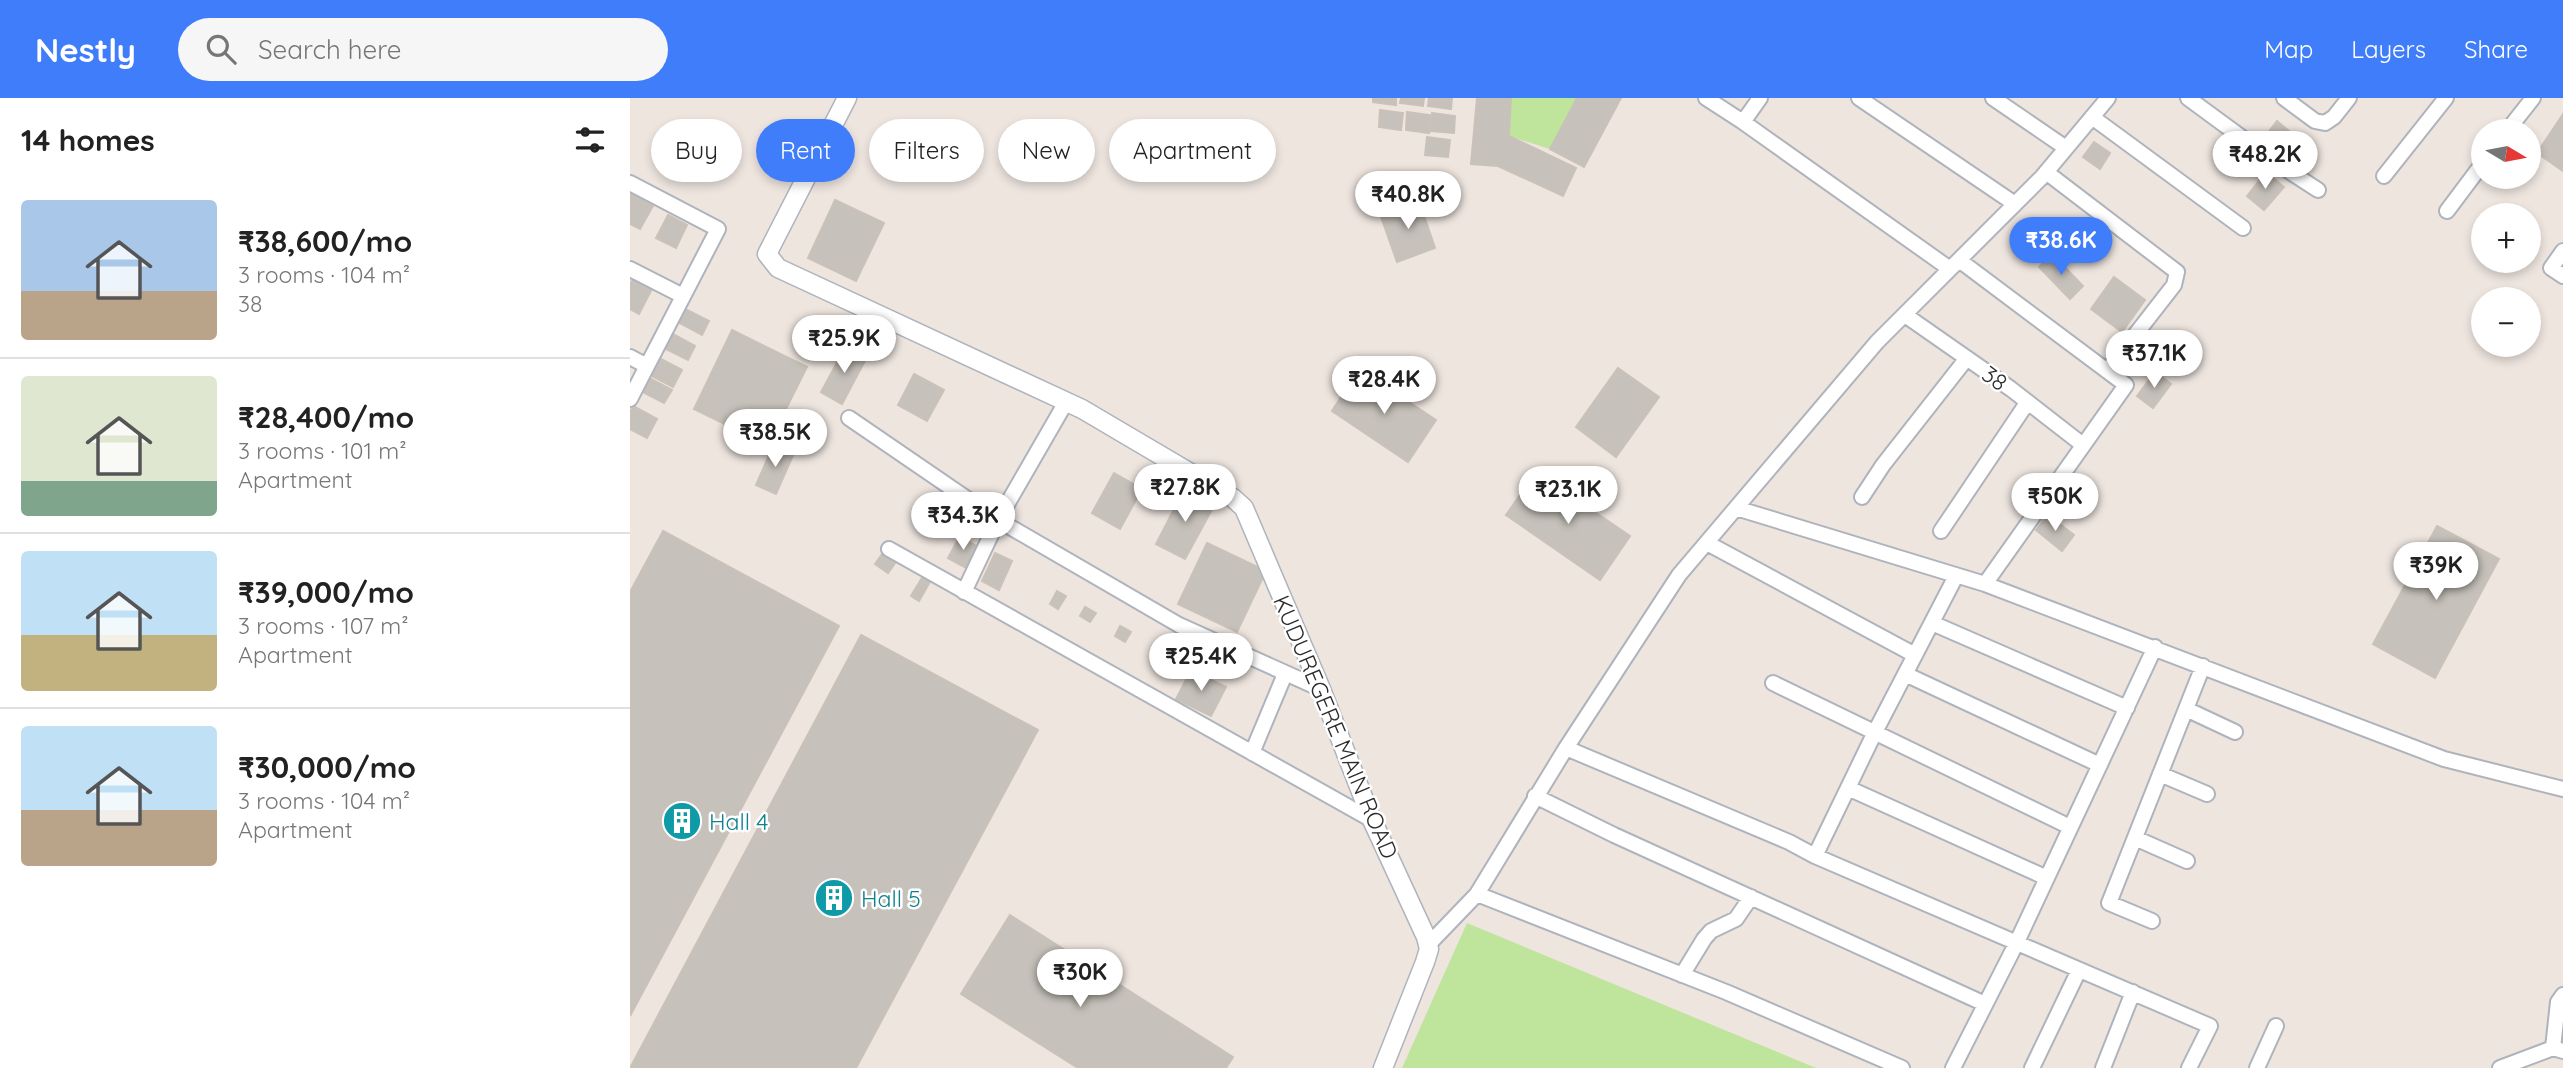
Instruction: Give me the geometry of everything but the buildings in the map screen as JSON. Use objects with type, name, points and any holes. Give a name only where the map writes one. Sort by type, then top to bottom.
[{"type":"street","name":"KUDUREGERE MAIN ROAD","points":[[846,98],[767,254],[778,268],[1066,402],[1233,498],[1244,508],[1321,689],[1372,820],[1428,945]]},
{"type":"street","points":[[1706,98],[1955,264],[2126,385],[1986,584]]},
{"type":"street","points":[[1744,122],[1760,98]]},
{"type":"street","points":[[1859,98],[2015,204]]},
{"type":"street","points":[[1993,98],[2066,148]]},
{"type":"street","points":[[1383,1068],[1425,962],[1428,945],[1477,894],[1535,796],[1679,575],[1877,342],[2046,172],[2108,98]]},
{"type":"street","points":[[2188,98],[2274,162],[2318,190]]},
{"type":"street","points":[[2284,98],[2315,121],[2325,123],[2334,117],[2349,98]]},
{"type":"street","points":[[2384,176],[2446,98]]},
{"type":"street","points":[[2516,119],[2533,98]]},
{"type":"street","points":[[2092,117],[2242,228]]},
{"type":"street","points":[[2046,172],[2162,257],[2177,272],[2174,285],[2107,371]]},
{"type":"street","points":[[2448,211],[2471,179]]},
{"type":"street","points":[[630,183],[718,229],[630,399]]},
{"type":"street","points":[[2563,251],[2551,268],[2563,276]]},
{"type":"street","points":[[630,269],[683,296]]},
{"type":"street","name":"38","points":[[1905,315],[2083,444]]},
{"type":"street","points":[[630,357],[647,366]]},
{"type":"street","points":[[1862,497],[1883,465],[1967,358]]},
{"type":"street","points":[[964,592],[998,520],[1066,402]]},
{"type":"street","points":[[1941,531],[2027,402]]},
{"type":"street","points":[[849,418],[998,520],[1179,625],[1321,689]]},
{"type":"street","points":[[1736,508],[1986,584],[2444,760],[2563,789]]},
{"type":"street","points":[[1707,543],[1915,655]]},
{"type":"street","points":[[889,549],[1372,820]]},
{"type":"street","points":[[1815,856],[1875,732],[1956,576]]},
{"type":"street","points":[[1931,623],[2127,708]]},
{"type":"street","points":[[1953,1068],[2016,944],[2155,648]]},
{"type":"street","points":[[2152,921],[2109,903],[2203,666]]},
{"type":"street","points":[[1252,753],[1285,674]]},
{"type":"street","points":[[1905,674],[2100,765]]},
{"type":"street","points":[[1773,683],[2070,827]]},
{"type":"street","points":[[2186,709],[2235,732]]},
{"type":"street","points":[[1566,748],[2210,1026],[2189,1068]]},
{"type":"street","points":[[2160,774],[2207,794]]},
{"type":"street","points":[[1848,788],[2046,878]]},
{"type":"street","points":[[1535,796],[1985,1004]]},
{"type":"street","points":[[2135,838],[2188,861]]},
{"type":"street","points":[[1477,894],[1682,975],[1902,1068]]},
{"type":"street","points":[[1682,975],[1703,939],[1712,931],[1736,919],[1751,897]]},
{"type":"street","points":[[2032,1068],[2079,970]]},
{"type":"street","points":[[2103,1068],[2133,992]]},
{"type":"street","points":[[2500,1068],[2558,1050],[2558,1002],[2563,995]]},
{"type":"street","points":[[2257,1068],[2276,1026]]},
{"type":"green space","points":[[1511,98],[1577,98],[1550,149],[1509,136]]},
{"type":"green space","points":[[1467,923],[1816,1068],[1402,1068]]},
{"type":"place","name":"Hall 4","points":[[682,821]]},
{"type":"place","name":"Hall 5","points":[[834,898]]}]
